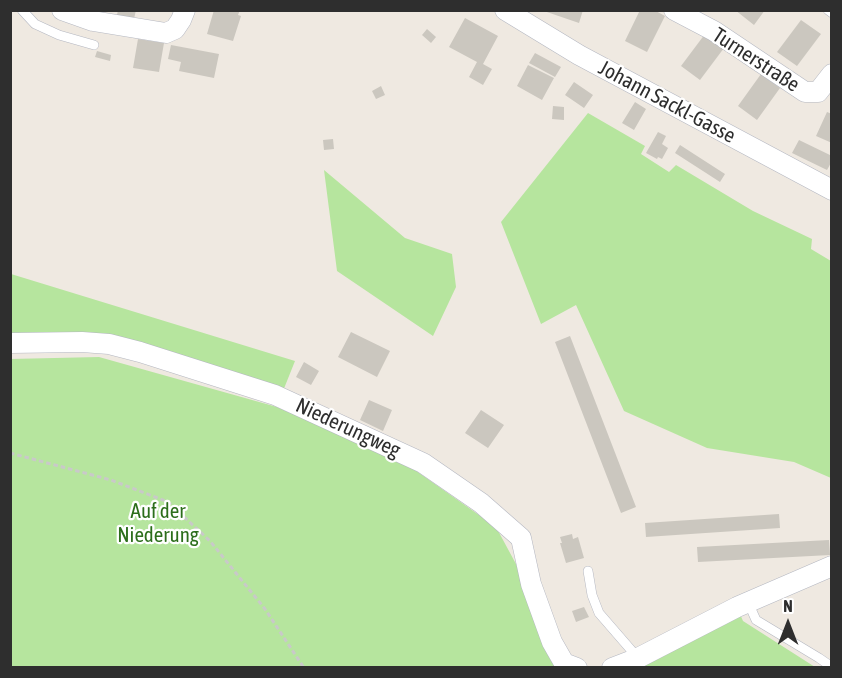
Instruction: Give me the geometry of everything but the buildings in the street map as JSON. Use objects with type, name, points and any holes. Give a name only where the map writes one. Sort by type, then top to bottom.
[{"type":"street","points":[[62,10],[93,21],[166,33],[175,29],[185,10]]},
{"type":"street","name":"Turnerstraße","points":[[674,10],[714,31],[805,92],[818,92],[831,74]]},
{"type":"street","name":"Johann Sackl-Gasse","points":[[510,12],[579,55],[831,189]]},
{"type":"street","name":"Niederungweg","points":[[10,343],[82,342],[109,344],[140,352],[275,395],[423,463],[482,503],[521,538],[531,584],[552,642],[564,663],[577,668]]},
{"type":"street","points":[[612,668],[638,658],[748,602],[831,566]]},
{"type":"lane","points":[[22,10],[35,24],[59,35],[94,45]]},
{"type":"lane","points":[[588,571],[592,595],[599,613],[638,658]]},
{"type":"lane","points":[[748,602],[756,620],[831,667]]},
{"type":"path","points":[[10,453],[111,480],[168,502],[210,541],[265,609],[304,668]]},
{"type":"green space","points":[[588,113],[645,146],[641,154],[669,172],[676,165],[753,211],[812,239],[811,249],[831,261],[831,478],[794,462],[707,448],[624,411],[576,305],[541,324],[501,222]]},
{"type":"green space","points":[[324,170],[405,238],[452,254],[456,287],[433,336],[337,271]]},
{"type":"green space","points":[[11,274],[295,361],[283,391],[226,373],[11,335]]},
{"type":"green space","name":"Auf der Niederung","points":[[99,357],[277,407],[405,463],[496,527],[516,564],[557,667],[11,667],[10,359]]},
{"type":"green space","points":[[737,607],[743,621],[815,667],[612,668]]}]
